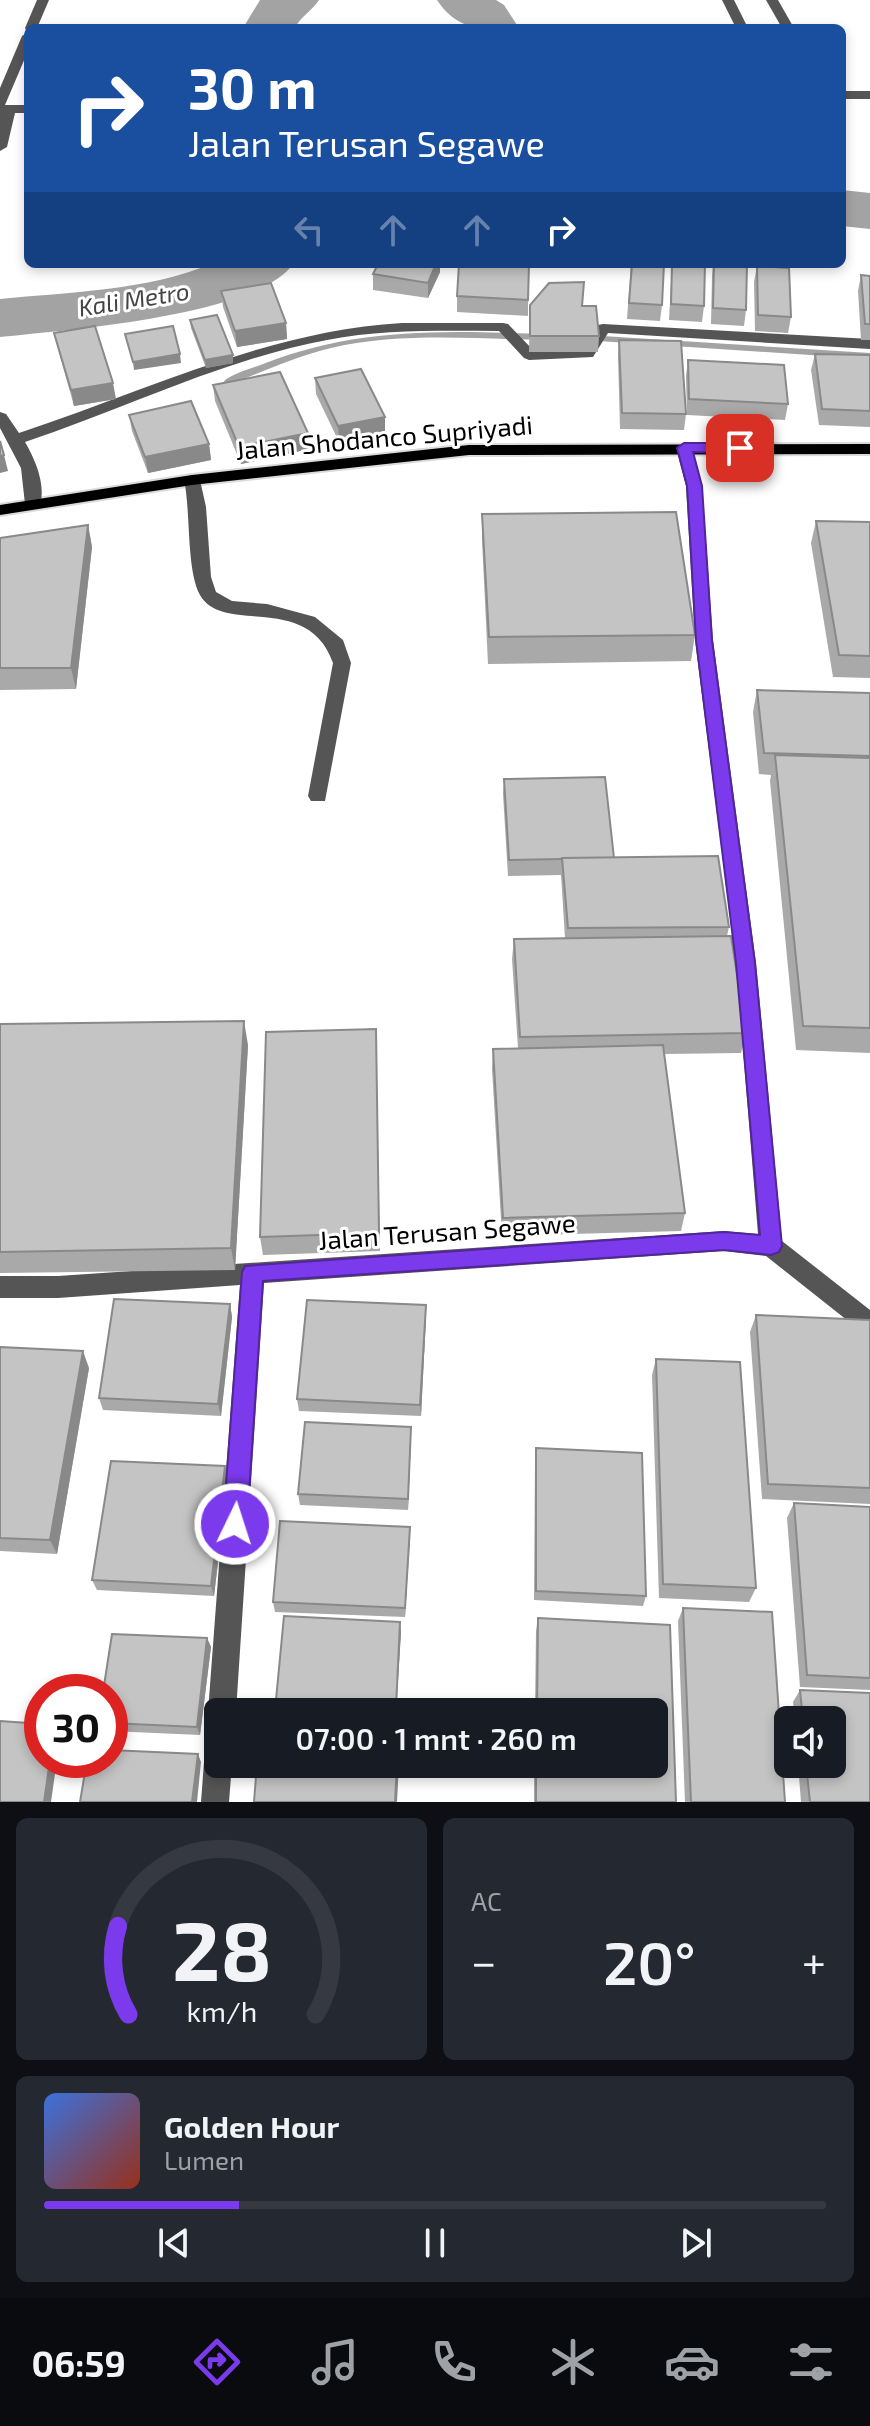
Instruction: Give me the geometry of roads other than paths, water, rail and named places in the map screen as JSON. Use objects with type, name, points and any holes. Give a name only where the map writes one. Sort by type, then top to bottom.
[{"type":"main road","name":"Jalan Shodanco Supriyadi","points":[[0,510],[192,480],[469,450],[870,449]]},
{"type":"street","points":[[33,24],[43,0]]},
{"type":"street","points":[[728,0],[740,24]]},
{"type":"street","points":[[772,0],[786,24]]},
{"type":"street","points":[[0,147],[3,107],[24,47]]},
{"type":"street","points":[[846,95],[870,95]]},
{"type":"street","points":[[3,107],[24,109]]},
{"type":"street","points":[[18,439],[303,341],[388,329],[503,327],[529,355],[588,354],[603,328],[870,344]]},
{"type":"street","points":[[0,417],[18,439],[31,470],[33,504]]},
{"type":"street","points":[[684,448],[694,486],[704,640],[746,963],[771,1246],[870,1324]]},
{"type":"street","points":[[192,480],[198,507],[202,577],[209,595],[228,607],[267,610],[309,621],[334,640],[342,663],[318,796]]},
{"type":"street","name":"Jalan Terusan Segawe","points":[[0,1287],[58,1287],[724,1241],[771,1246]]},
{"type":"street","points":[[223,1698],[253,1272]]},
{"type":"street","points":[[215,1802],[217,1778]]},
{"type":"waterway","name":"Kali Metro","points":[[271,24],[280,8],[294,0]]},
{"type":"waterway","name":"Kali Metro","points":[[462,0],[486,16],[491,24]]},
{"type":"waterway","name":"Kali Metro","points":[[846,208],[870,211]]},
{"type":"waterway","name":"Kali Metro","points":[[0,318],[121,305],[208,287],[253,268]]},
{"type":"waterway","points":[[229,381],[302,353],[347,342],[421,336],[546,337]]},
{"type":"waterway","points":[[587,338],[870,356]]}]
